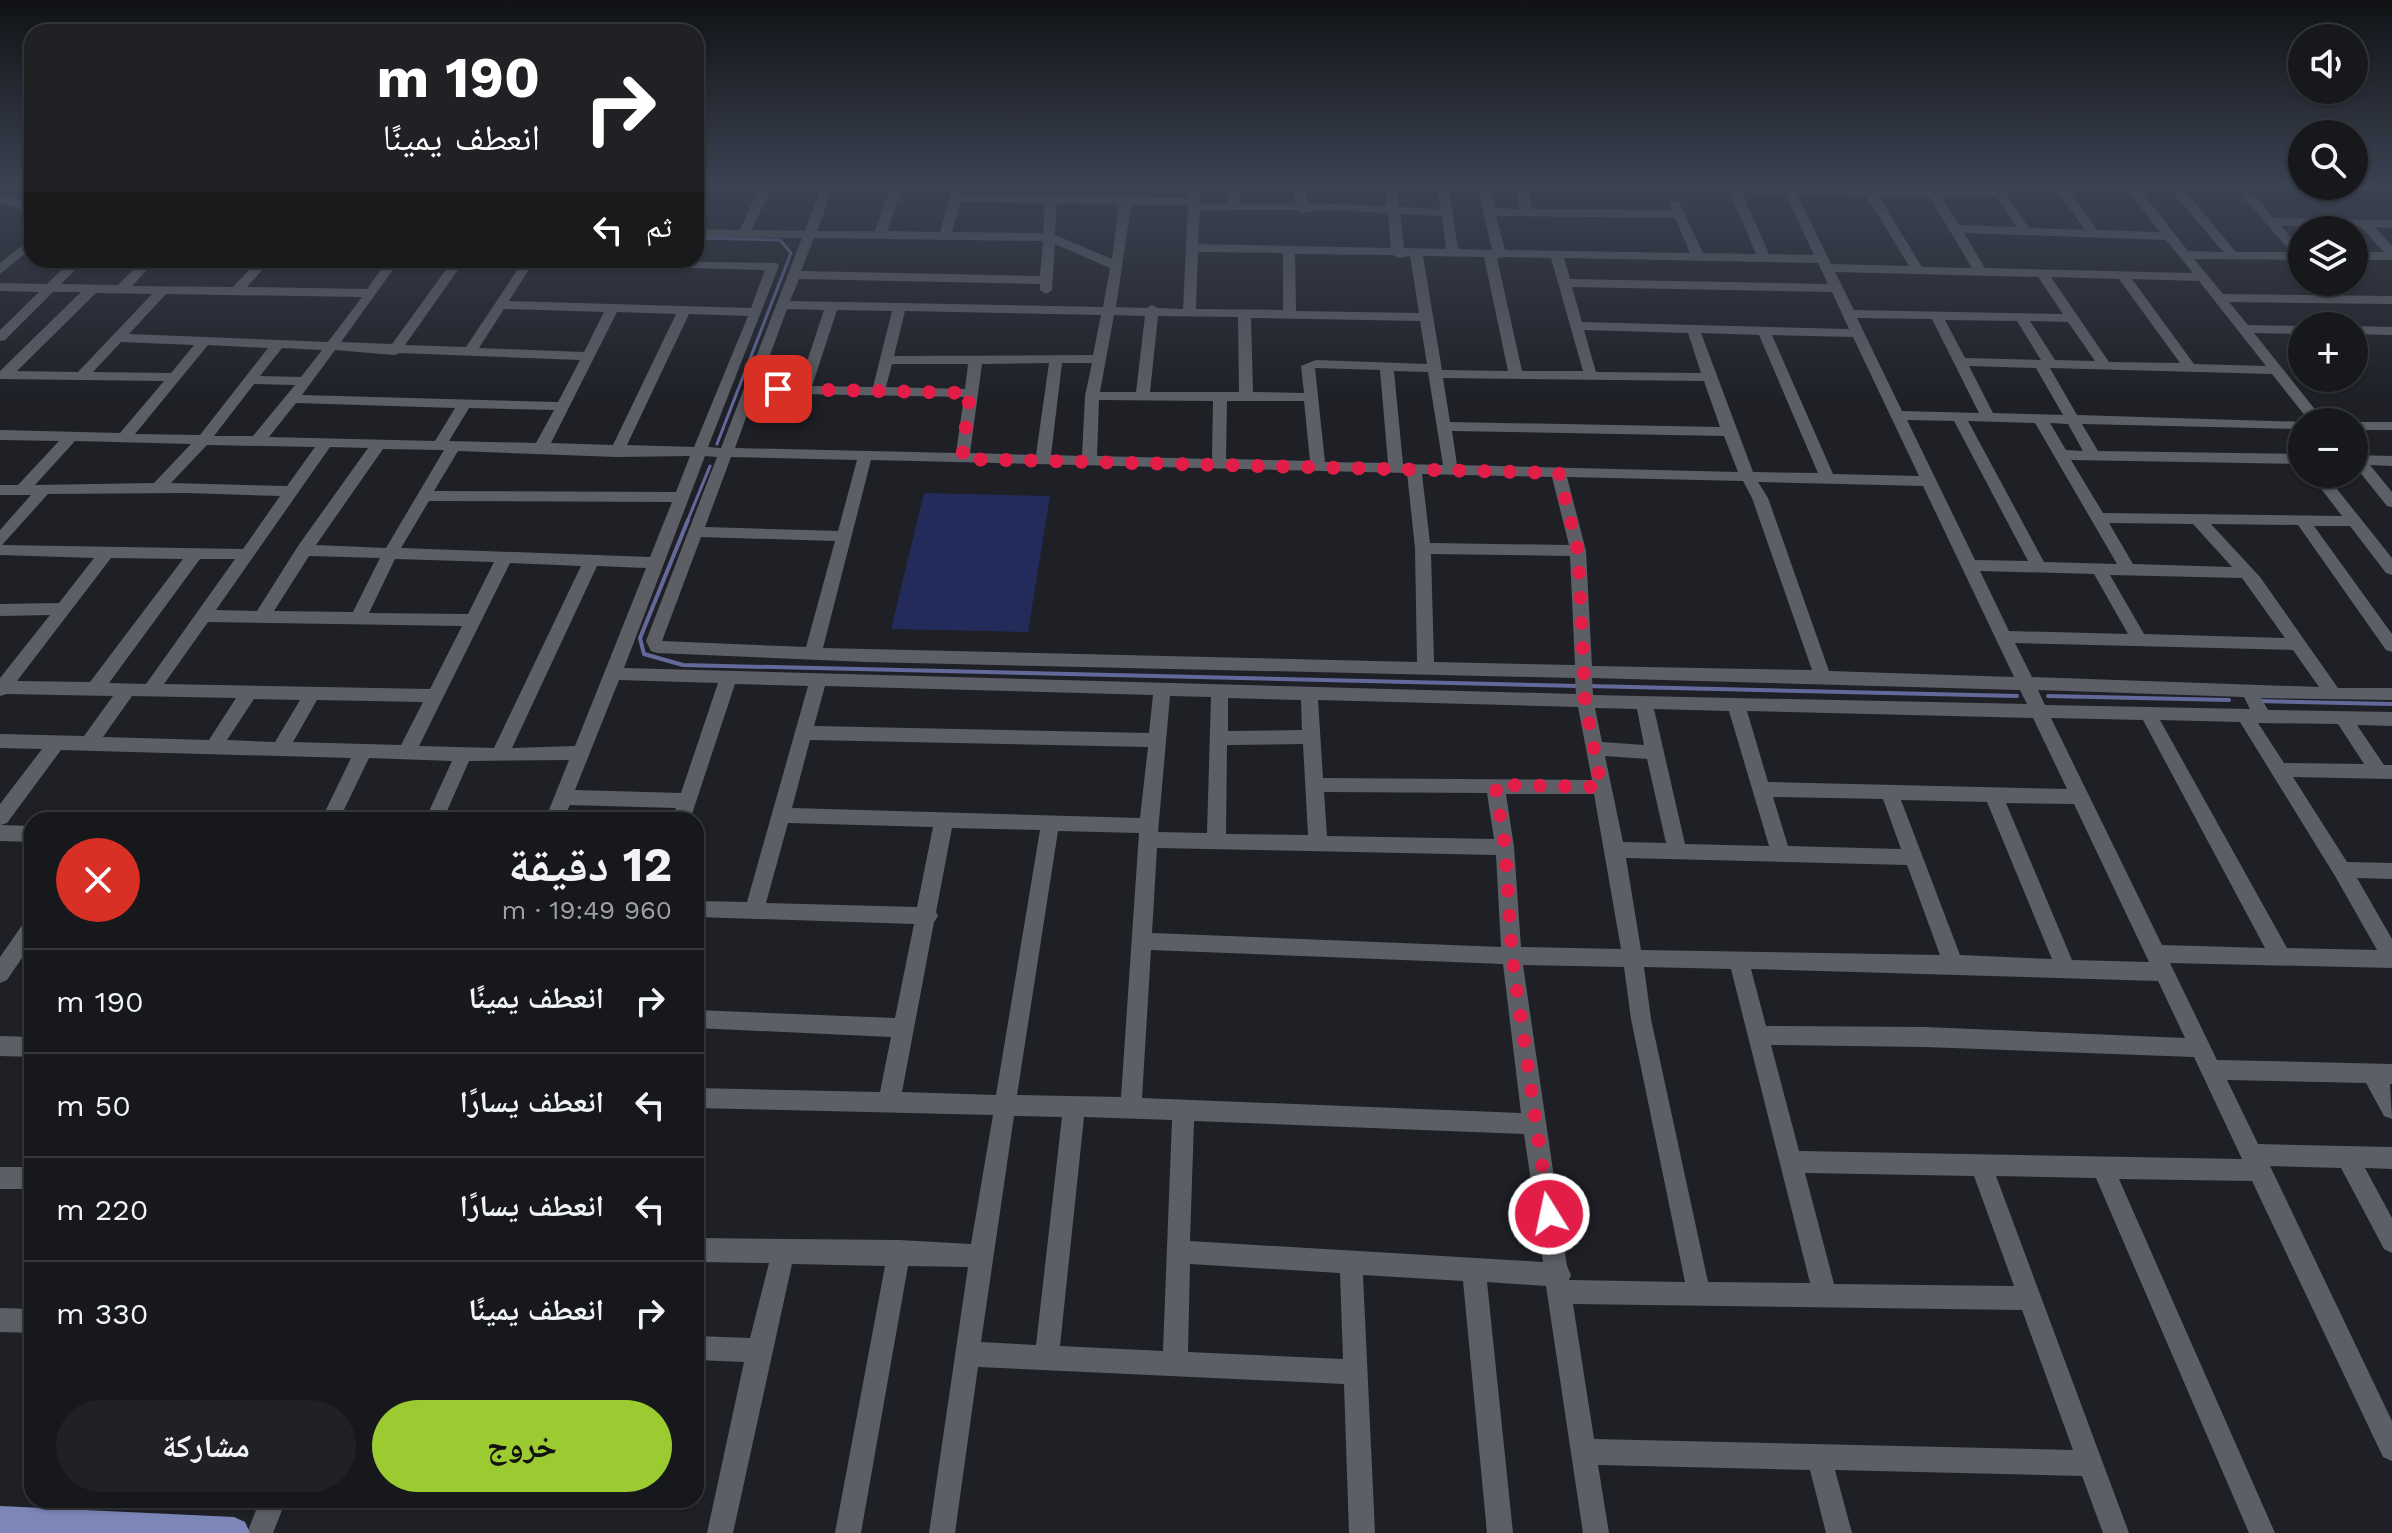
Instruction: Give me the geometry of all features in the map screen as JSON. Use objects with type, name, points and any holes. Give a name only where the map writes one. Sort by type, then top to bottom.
[{"type":"main road","points":[[0,1522],[234,1533]]},
{"type":"street","points":[[802,257],[654,645],[663,648],[813,654],[1823,677],[2392,694]]},
{"type":"street","points":[[1043,308],[1048,257]]},
{"type":"street","points":[[1095,257],[1117,266]]},
{"type":"street","points":[[1089,463],[1092,396],[1118,257]]},
{"type":"street","points":[[1189,310],[1192,257]]},
{"type":"street","points":[[1289,257],[1290,313]]},
{"type":"street","points":[[1416,257],[1451,471]]},
{"type":"street","points":[[1495,257],[1516,375]]},
{"type":"street","points":[[1557,257],[1591,377]]},
{"type":"street","points":[[1648,257],[1657,284]]},
{"type":"street","points":[[1675,257],[1764,258],[1982,273],[2200,277]]},
{"type":"street","points":[[1720,257],[1732,285]]},
{"type":"street","points":[[1821,257],[2256,1163],[2384,1411],[2392,1448]]},
{"type":"street","points":[[1910,257],[1918,270]]},
{"type":"street","points":[[1972,257],[1982,273]]},
{"type":"street","points":[[2185,257],[2307,408]]},
{"type":"street","points":[[0,270],[5,260]]},
{"type":"street","points":[[557,812],[614,674],[696,454],[773,266],[704,264]]},
{"type":"street","points":[[0,337],[71,268]]},
{"type":"street","points":[[122,289],[142,268]]},
{"type":"street","points":[[236,292],[258,268]]},
{"type":"street","points":[[259,439],[388,268]]},
{"type":"street","points":[[394,351],[453,268]]},
{"type":"street","points":[[470,352],[523,268]]},
{"type":"street","points":[[2042,274],[2105,366]]},
{"type":"street","points":[[795,275],[1047,280]]},
{"type":"street","points":[[2123,276],[2190,368]]},
{"type":"street","points":[[1565,283],[1835,288]]},
{"type":"street","points":[[0,287],[371,293]]},
{"type":"street","points":[[2,375],[92,289]]},
{"type":"street","points":[[82,376],[163,290]]},
{"type":"street","points":[[2217,298],[2392,300]]},
{"type":"street","points":[[500,305],[756,312]]},
{"type":"street","points":[[784,305],[1152,309],[1426,317]]},
{"type":"street","points":[[804,390],[832,306]]},
{"type":"street","points":[[878,393],[900,306]]},
{"type":"street","points":[[540,450],[612,308]]},
{"type":"street","points":[[1143,396],[1152,309]]},
{"type":"street","points":[[617,452],[684,310]]},
{"type":"street","points":[[1244,312],[1246,396]]},
{"type":"street","points":[[1848,314],[2071,318]]},
{"type":"street","points":[[1936,315],[1989,418]]},
{"type":"street","points":[[2021,317],[2093,455]]},
{"type":"street","points":[[1578,326],[1857,333]]},
{"type":"street","points":[[1693,329],[1728,432],[1750,478],[1823,677]]},
{"type":"street","points":[[2243,329],[2288,330]]},
{"type":"street","points":[[2368,330],[2392,331]]},
{"type":"street","points":[[1764,331],[1828,479]]},
{"type":"street","points":[[118,338],[279,343],[394,351],[589,356]]},
{"type":"street","points":[[125,437],[205,340]]},
{"type":"street","points":[[158,488],[205,438],[279,343]]},
{"type":"street","points":[[962,459],[976,358]]},
{"type":"street","points":[[1043,461],[1056,358]]},
{"type":"street","points":[[885,360],[1099,359]]},
{"type":"street","points":[[1961,362],[2276,370]]},
{"type":"street","points":[[1318,468],[1310,364],[1516,375],[1710,377]]},
{"type":"street","points":[[1387,367],[1396,470]]},
{"type":"street","points":[[2,375],[177,377]]},
{"type":"street","points":[[250,380],[304,381]]},
{"type":"street","points":[[751,389],[970,393]]},
{"type":"street","points":[[1092,396],[1311,397]]},
{"type":"street","points":[[1219,465],[1220,396]]},
{"type":"street","points":[[292,399],[563,406]]},
{"type":"street","points":[[358,618],[423,496],[464,404]]},
{"type":"street","points":[[1897,415],[2288,425]]},
{"type":"street","points":[[1959,417],[2039,568]]},
{"type":"street","points":[[2040,419],[2128,569]]},
{"type":"street","points":[[1444,426],[1728,432]]},
{"type":"street","points":[[2368,426],[2392,426]]},
{"type":"street","points":[[0,450],[7,435],[205,438],[696,454],[1930,481]]},
{"type":"street","points":[[21,491],[72,436]]},
{"type":"street","points":[[151,690],[326,442]]},
{"type":"street","points":[[262,617],[304,550],[379,444]]},
{"type":"street","points":[[2062,455],[2288,459]]},
{"type":"street","points":[[813,654],[865,457]]},
{"type":"street","points":[[2368,460],[2392,461]]},
{"type":"street","points":[[1414,470],[1423,548],[1426,668]]},
{"type":"street","points":[[1559,473],[1578,551],[1585,701],[1615,850],[1641,1019],[1699,1293]]},
{"type":"street","points":[[2368,474],[2392,502]]},
{"type":"street","points":[[0,490],[158,488],[293,491]]},
{"type":"street","points":[[2328,488],[2392,569]]},
{"type":"street","points":[[0,540],[43,491]]},
{"type":"street","points":[[423,496],[681,497]]},
{"type":"street","points":[[2099,518],[2354,521]]},
{"type":"street","points":[[2198,520],[2246,573],[2333,694]]},
{"type":"street","points":[[2302,520],[2392,646]]},
{"type":"street","points":[[697,532],[845,536]]},
{"type":"street","points":[[1423,548],[1578,551]]},
{"type":"street","points":[[0,550],[248,554]]},
{"type":"street","points":[[304,550],[655,563]]},
{"type":"street","points":[[1,688],[107,553]]},
{"type":"street","points":[[94,690],[196,553]]},
{"type":"street","points":[[407,752],[504,559]]},
{"type":"street","points":[[500,755],[591,562]]},
{"type":"street","points":[[1968,565],[2246,573]]},
{"type":"street","points":[[2099,569],[2140,641]]},
{"type":"street","points":[[0,610],[61,609]]},
{"type":"street","points":[[204,616],[472,620]]},
{"type":"street","points":[[2003,637],[2299,644]]},
{"type":"street","points":[[614,674],[1644,703],[2392,719]]},
{"type":"street","points":[[684,812],[729,677]]},
{"type":"street","points":[[754,911],[818,679]]},
{"type":"street","points":[[1944,682],[1981,708]]},
{"type":"street","points":[[2108,685],[2121,713]]},
{"type":"street","points":[[1,688],[433,696]]},
{"type":"street","points":[[1131,1108],[1162,689]]},
{"type":"street","points":[[90,742],[127,690]]},
{"type":"street","points":[[2249,691],[2254,716],[2278,770],[2342,870],[2392,958]]},
{"type":"street","points":[[1216,840],[1220,692]]},
{"type":"street","points":[[215,745],[249,693]]},
{"type":"street","points":[[1309,693],[1318,841]]},
{"type":"street","points":[[281,747],[312,694]]},
{"type":"street","points":[[1644,703],[1677,852]]},
{"type":"street","points":[[1736,704],[1781,854]]},
{"type":"street","points":[[2148,714],[2281,957]]},
{"type":"street","points":[[2343,718],[2385,772]]},
{"type":"street","points":[[804,733],[1157,740]]},
{"type":"street","points":[[1219,738],[1311,737]]},
{"type":"street","points":[[0,741],[500,755],[582,753]]},
{"type":"street","points":[[0,818],[57,742]]},
{"type":"street","points":[[1594,749],[1655,752]]},
{"type":"street","points":[[334,812],[364,750]]},
{"type":"street","points":[[438,812],[464,753]]},
{"type":"street","points":[[2278,770],[2385,772]]},
{"type":"street","points":[[1315,785],[1601,787]]},
{"type":"street","points":[[1495,785],[1505,847],[1512,956],[1533,1124],[1596,1533]]},
{"type":"street","points":[[1761,789],[2078,797]]},
{"type":"street","points":[[1889,792],[1953,964]]},
{"type":"street","points":[[1994,796],[2066,969]]},
{"type":"street","points":[[563,797],[688,801]]},
{"type":"street","points":[[780,815],[1050,824],[1216,840],[1505,847]]},
{"type":"street","points":[[889,1103],[928,916],[944,821]]},
{"type":"street","points":[[942,1533],[981,1256],[1050,824]]},
{"type":"street","points":[[0,833],[24,834]]},
{"type":"street","points":[[1615,850],[1913,857]]},
{"type":"street","points":[[2342,870],[2392,871]]},
{"type":"street","points":[[704,909],[928,916]]},
{"type":"street","points":[[0,974],[24,939]]},
{"type":"street","points":[[1143,941],[1512,956],[2066,969],[2281,957],[2392,958]]},
{"type":"street","points":[[1739,962],[1793,1162],[1825,1296]]},
{"type":"street","points":[[704,1019],[905,1028]]},
{"type":"street","points":[[1759,1035],[1925,1037],[2202,1048]]},
{"type":"street","points":[[0,1046],[24,1047]]},
{"type":"street","points":[[2212,1070],[2382,1073],[2392,1109]]},
{"type":"street","points":[[704,1098],[1131,1108],[1533,1124]]},
{"type":"street","points":[[1047,1357],[1074,1107]]},
{"type":"street","points":[[1175,1363],[1183,1110]]},
{"type":"street","points":[[2348,1158],[2392,1241]]},
{"type":"street","points":[[1793,1162],[2103,1168],[2392,1158]]},
{"type":"street","points":[[1981,1165],[2116,1533]]},
{"type":"street","points":[[2103,1168],[2262,1533]]},
{"type":"street","points":[[0,1178],[24,1178]]},
{"type":"street","points":[[704,1250],[981,1256]]},
{"type":"street","points":[[848,1533],[899,1252]]},
{"type":"street","points":[[1179,1252],[1474,1269],[1560,1284],[1699,1293],[2029,1298]]},
{"type":"street","points":[[720,1533],[783,1253]]},
{"type":"street","points":[[1351,1261],[1362,1533]]},
{"type":"street","points":[[1474,1269],[1500,1533]]},
{"type":"street","points":[[0,1320],[24,1321]]},
{"type":"street","points":[[704,1348],[759,1351]]},
{"type":"street","points":[[967,1354],[1355,1372]]},
{"type":"street","points":[[1585,1452],[2090,1463]]},
{"type":"street","points":[[1819,1457],[1839,1533]]},
{"type":"street","points":[[260,1533],[270,1508]]},
{"type":"shaded area","points":[[924,493],[1050,496],[1028,632],[891,629]]},
{"type":"waterway","points":[[717,444],[790,257]]},
{"type":"waterway","points":[[687,522],[710,466]]},
{"type":"waterway","points":[[688,520],[640,638],[644,654],[683,665],[1579,686]]},
{"type":"waterway","points":[[1588,686],[2017,696]]},
{"type":"waterway","points":[[2048,696],[2229,700]]},
{"type":"waterway","points":[[2258,701],[2392,704]]},
{"type":"route","points":[[778,389],[970,393],[962,459],[1559,473],[1578,551],[1583,614],[1582,671],[1601,787],[1495,785],[1505,847],[1512,956],[1533,1124],[1549,1214]]}]
